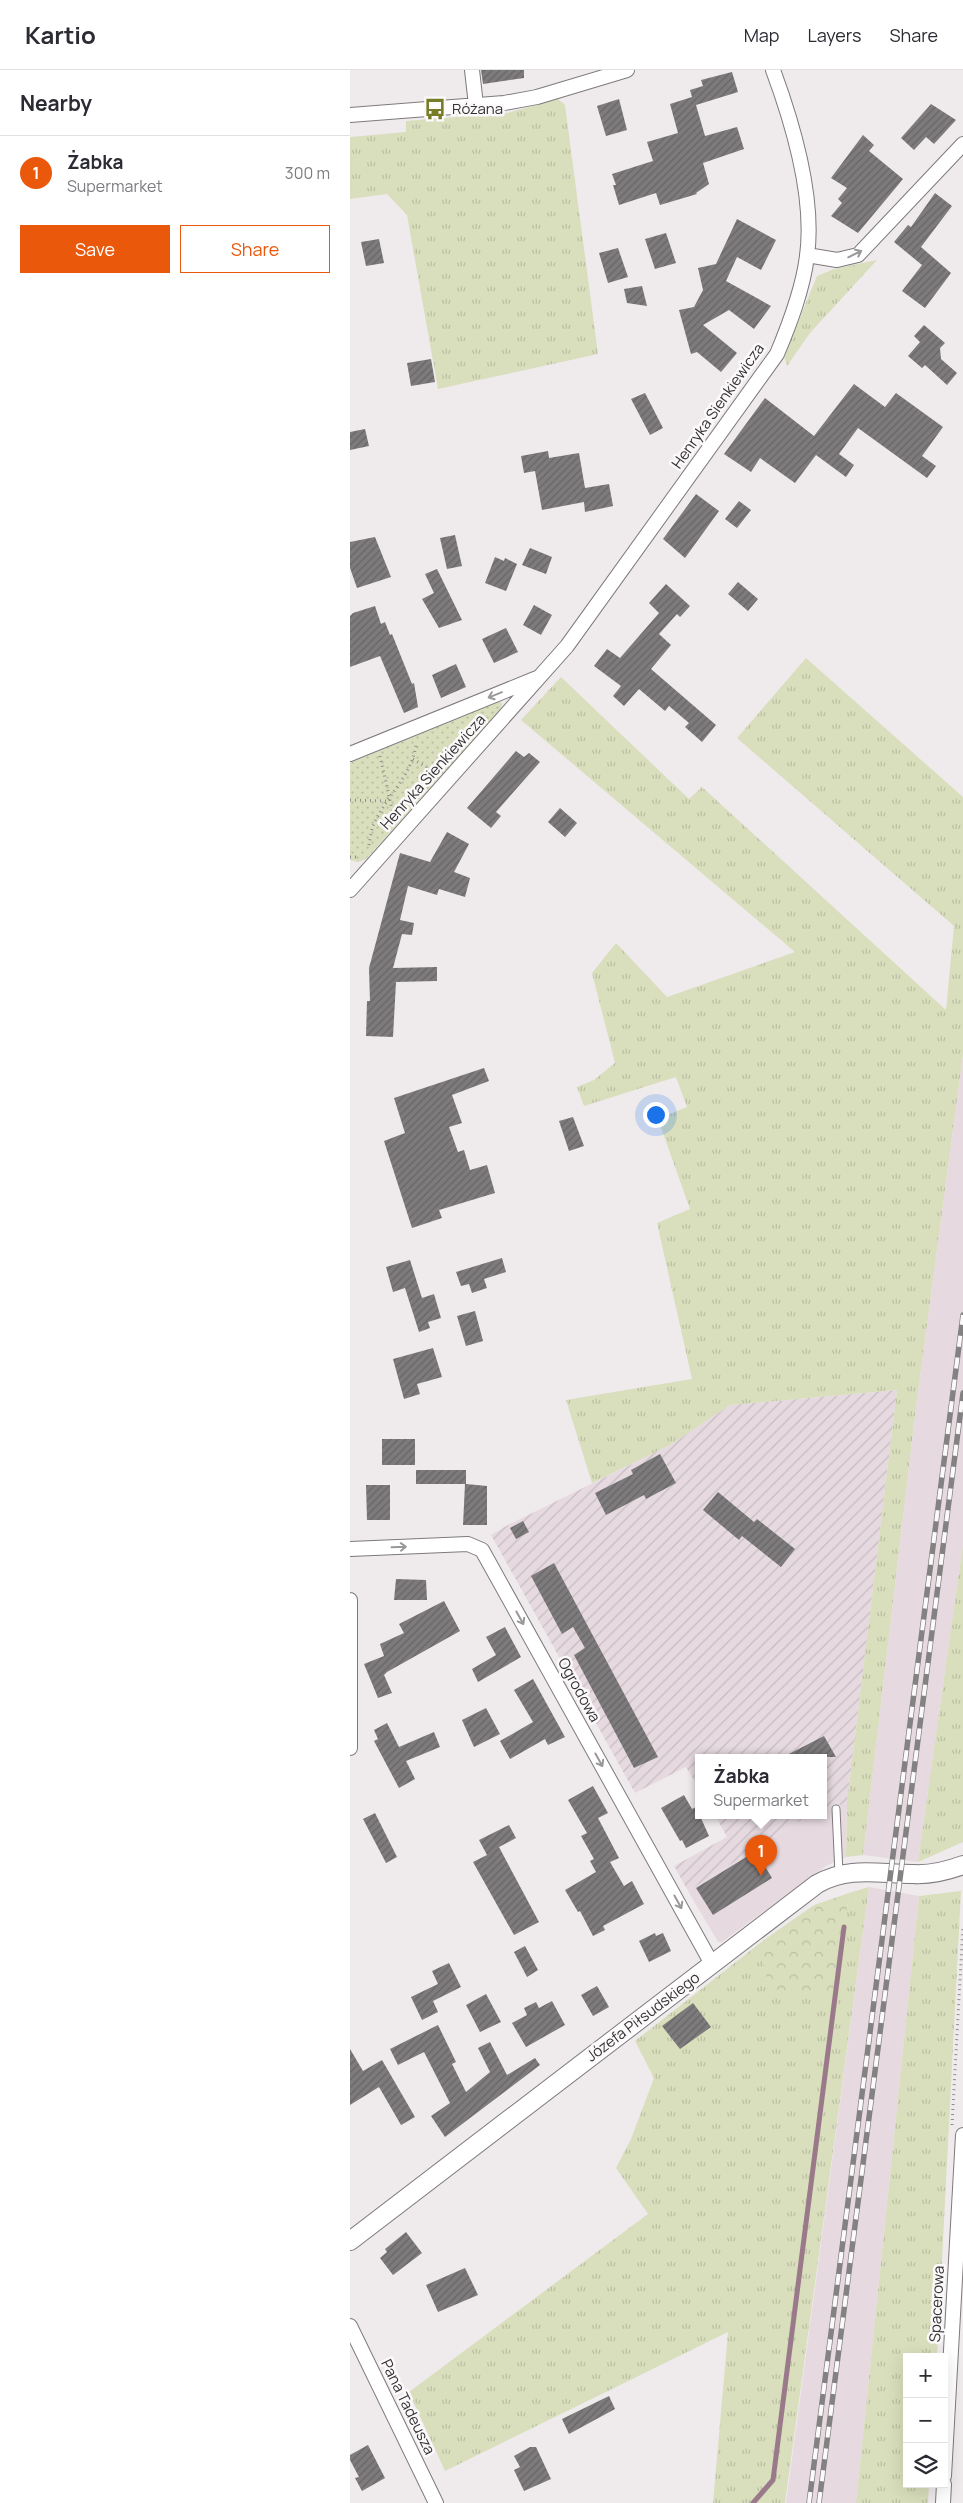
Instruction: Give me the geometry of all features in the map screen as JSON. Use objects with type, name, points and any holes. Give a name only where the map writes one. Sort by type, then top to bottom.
[{"type":"street","points":[[472,70],[476,105]]},
{"type":"street","points":[[350,115],[476,105],[537,97],[627,70]]},
{"type":"street","points":[[773,70],[784,100],[804,180],[808,255],[837,260],[858,255],[963,144]]},
{"type":"street","name":"Henryka Sienkiewicza","points":[[350,890],[567,646],[777,354],[788,326],[808,255]]},
{"type":"street","name":"Henryka Sienkiewicza","points":[[350,754],[540,676]]},
{"type":"street","name":"Ogrodowa","points":[[350,1548],[468,1544],[482,1550],[712,1964]]},
{"type":"street","points":[[350,1600],[350,1748]]},
{"type":"street","name":"Józefa Piłsudskiego","points":[[350,2241],[817,1884],[840,1874],[874,1871],[926,1874],[963,1865]]},
{"type":"street","name":"Spacerowa","points":[[946,2443],[963,2135]]},
{"type":"street","name":"Pana Tadeusza","points":[[350,2326],[436,2503]]},
{"type":"street","points":[[943,2503],[944,2488]]},
{"type":"lane","points":[[836,1809],[840,1874]]},
{"type":"path","points":[[369,846],[373,826],[390,801],[413,759],[416,745],[423,742]]},
{"type":"path","points":[[376,744],[394,819],[402,831]]},
{"type":"path","points":[[413,759],[447,780]]},
{"type":"path","points":[[350,800],[390,801]]},
{"type":"shaded area","points":[[963,1054],[963,1544],[918,1862],[863,1855],[916,1407]]},
{"type":"shaded area","points":[[897,1390],[847,1803],[827,1810],[827,1754],[695,1754],[695,1782],[686,1767],[635,1793],[491,1535],[670,1445],[730,1405]]},
{"type":"shaded area","points":[[847,1803],[846,1857],[826,1866],[722,1942],[718,1942],[688,1891],[801,1820],[827,1819],[827,1810]]},
{"type":"shaded area","points":[[717,1819],[804,1819],[688,1891],[674,1866],[727,1837]]},
{"type":"shaded area","points":[[869,1887],[919,1896],[856,2503],[786,2503]]},
{"type":"green space","points":[[558,99],[565,105],[598,354],[438,389],[407,215],[387,194],[350,199],[350,137],[406,132],[406,121],[507,113]]},
{"type":"green space","points":[[877,260],[810,333],[787,366],[784,356],[817,276],[834,269]]},
{"type":"green space","points":[[806,658],[963,797],[963,1054],[916,1407],[863,1855],[846,1857],[847,1803],[897,1390],[730,1405],[670,1445],[592,1483],[566,1400],[692,1379],[657,1223],[690,1209],[658,1119],[687,1107],[676,1077],[584,1106],[577,1087],[594,1080],[615,1063],[592,973],[616,943],[667,997],[795,952],[521,720],[561,677],[689,799],[702,787],[946,1010],[954,926],[737,738]]},
{"type":"green space","points":[[501,702],[500,710],[366,859],[358,862],[350,860],[350,763]]},
{"type":"green space","points":[[963,1544],[963,1842],[918,1862]]},
{"type":"green space","points":[[869,1887],[785,2503],[713,2503],[728,2332],[445,2471],[409,2392],[648,2214],[616,2168],[631,2139],[654,2078],[635,2041],[764,1940],[766,1978],[836,1993],[849,1893]]},
{"type":"green space","points":[[961,1891],[937,2353],[903,2353],[903,2488],[929,2488],[928,2503],[856,2503],[919,1896]]},
{"type":"green space","points":[[849,1893],[836,1994],[798,1995],[779,1991],[772,1986],[764,1970],[764,1940],[814,1905]]},
{"type":"building","points":[[481,70],[524,70],[524,78],[483,84]]},
{"type":"building","points":[[732,72],[738,92],[696,105],[705,136],[737,127],[744,149],[703,163],[709,184],[697,194],[660,205],[656,193],[619,205],[612,174],[653,161],[647,142],[678,133],[670,104],[692,97],[690,90],[703,86],[701,80]]},
{"type":"building","points":[[619,99],[627,130],[606,136],[597,106]]},
{"type":"building","points":[[931,104],[956,120],[934,144],[926,137],[914,150],[901,138]]},
{"type":"building","points":[[863,135],[874,145],[869,151],[903,179],[858,233],[831,216],[842,203],[838,199],[847,188],[831,178]]},
{"type":"building","points":[[935,193],[952,206],[921,247],[951,273],[925,308],[902,291],[922,265],[894,242],[908,225],[911,227]]},
{"type":"building","points":[[737,219],[776,240],[761,270],[737,257],[726,281],[771,306],[754,329],[729,310],[703,325],[737,353],[721,372],[697,352],[691,354],[679,310],[694,307],[703,290],[698,268],[716,264]]},
{"type":"building","points":[[666,233],[676,263],[655,269],[645,239]]},
{"type":"building","points":[[379,239],[384,263],[366,266],[361,242]]},
{"type":"building","points":[[618,248],[628,277],[608,283],[599,253]]},
{"type":"building","points":[[642,286],[647,306],[627,303],[624,289]]},
{"type":"building","points":[[924,325],[945,343],[940,348],[941,359],[957,373],[947,385],[925,365],[922,368],[908,356],[920,342],[914,336]]},
{"type":"building","points":[[431,359],[435,382],[411,386],[407,363]]},
{"type":"building","points":[[854,384],[885,407],[896,393],[943,427],[922,456],[936,466],[927,478],[858,428],[839,454],[854,465],[846,477],[816,455],[795,483],[760,458],[751,472],[724,454],[765,398],[814,436]]},
{"type":"building","points":[[645,393],[663,428],[650,435],[631,399]]},
{"type":"building","points":[[365,429],[369,446],[350,450],[350,432]]},
{"type":"building","points":[[548,451],[549,458],[579,453],[585,488],[609,484],[613,506],[585,512],[584,502],[542,510],[535,471],[524,473],[521,456]]},
{"type":"building","points":[[696,494],[719,511],[685,558],[663,539]]},
{"type":"building","points":[[739,501],[751,510],[737,528],[725,519]]},
{"type":"building","points":[[455,535],[462,566],[447,569],[440,538]]},
{"type":"building","points":[[375,537],[391,577],[357,588],[350,568],[350,542]]},
{"type":"building","points":[[530,548],[552,557],[546,574],[522,565]]},
{"type":"building","points":[[495,557],[504,561],[505,558],[517,564],[506,591],[485,583]]},
{"type":"building","points":[[437,569],[462,620],[439,628],[422,599],[434,593],[425,574]]},
{"type":"building","points":[[738,582],[758,599],[748,611],[728,594]]},
{"type":"building","points":[[666,584],[690,606],[680,617],[677,614],[659,634],[671,645],[651,669],[716,725],[702,742],[685,727],[689,723],[669,706],[665,711],[639,689],[624,706],[613,696],[621,686],[594,666],[607,649],[620,658],[659,613],[649,603]]},
{"type":"building","points":[[534,605],[552,615],[541,635],[523,625]]},
{"type":"building","points":[[375,606],[381,624],[385,622],[390,635],[392,634],[412,684],[414,683],[418,707],[404,713],[380,656],[350,667],[350,616],[353,613]]},
{"type":"building","points":[[506,628],[518,652],[494,663],[482,639]]},
{"type":"building","points":[[456,664],[466,687],[441,698],[432,675]]},
{"type":"building","points":[[516,751],[524,757],[529,753],[540,762],[496,812],[501,816],[491,828],[467,808]]},
{"type":"building","points":[[560,808],[577,823],[565,837],[548,822]]},
{"type":"building","points":[[447,832],[469,844],[454,872],[470,878],[465,897],[439,889],[437,895],[408,886],[400,920],[414,923],[412,935],[402,934],[393,968],[437,967],[437,981],[396,982],[393,1037],[366,1036],[367,1001],[370,1001],[369,968],[400,853],[430,862]]},
{"type":"building","points":[[484,1068],[489,1081],[452,1095],[462,1123],[449,1127],[458,1152],[464,1150],[470,1170],[487,1165],[495,1193],[439,1210],[442,1218],[412,1228],[384,1141],[405,1133],[394,1098]]},
{"type":"building","points":[[573,1117],[584,1146],[569,1151],[559,1121]]},
{"type":"building","points":[[502,1258],[506,1272],[484,1279],[487,1288],[472,1293],[469,1284],[461,1286],[456,1272]]},
{"type":"building","points":[[410,1260],[422,1298],[434,1294],[441,1318],[428,1322],[430,1328],[419,1332],[405,1288],[393,1292],[386,1267]]},
{"type":"building","points":[[475,1311],[483,1341],[466,1346],[457,1316]]},
{"type":"building","points":[[433,1348],[442,1377],[417,1384],[420,1394],[404,1399],[393,1359]]},
{"type":"building","points":[[382,1439],[415,1439],[415,1465],[382,1465]]},
{"type":"building","points":[[660,1454],[676,1483],[646,1499],[644,1495],[606,1515],[595,1493],[633,1474],[631,1470]]},
{"type":"building","points":[[416,1470],[466,1470],[466,1484],[487,1486],[487,1525],[463,1525],[465,1484],[416,1484]]},
{"type":"building","points":[[366,1485],[390,1485],[390,1520],[367,1520]]},
{"type":"building","points":[[718,1492],[754,1522],[757,1519],[795,1549],[781,1567],[742,1536],[739,1540],[703,1510]]},
{"type":"building","points":[[523,1521],[529,1532],[516,1539],[510,1528]]},
{"type":"building","points":[[554,1563],[658,1757],[634,1768],[574,1655],[585,1648],[573,1627],[562,1634],[531,1576]]},
{"type":"building","points":[[396,1579],[426,1580],[427,1600],[394,1600]]},
{"type":"building","points":[[444,1601],[460,1631],[387,1672],[384,1675],[392,1693],[378,1698],[364,1664],[384,1656],[380,1644],[404,1633],[399,1624]]},
{"type":"building","points":[[505,1627],[521,1657],[478,1682],[472,1669],[496,1655],[486,1637]]},
{"type":"building","points":[[533,1679],[565,1737],[548,1745],[545,1739],[510,1759],[500,1741],[533,1722],[514,1690]]},
{"type":"building","points":[[486,1708],[500,1734],[474,1747],[462,1720]]},
{"type":"building","points":[[387,1723],[399,1747],[434,1732],[440,1747],[406,1761],[415,1779],[399,1788],[374,1741],[378,1739],[374,1730]]},
{"type":"building","points":[[824,1736],[836,1757],[827,1757],[827,1754],[789,1754]]},
{"type":"building","points":[[593,1786],[608,1813],[598,1818],[619,1858],[610,1862],[624,1886],[632,1881],[644,1904],[603,1926],[605,1930],[593,1936],[580,1911],[578,1912],[565,1890],[596,1872],[590,1861],[594,1859],[581,1836],[587,1833],[568,1800]]},
{"type":"building","points":[[684,1795],[692,1809],[695,1808],[695,1819],[701,1819],[709,1836],[686,1848],[661,1808]]},
{"type":"building","points":[[375,1813],[397,1857],[386,1863],[363,1819]]},
{"type":"building","points":[[509,1825],[516,1838],[499,1847],[539,1922],[514,1935],[473,1862],[487,1855],[479,1840]]},
{"type":"building","points":[[756,1851],[772,1878],[713,1915],[696,1888]]},
{"type":"building","points":[[655,1933],[656,1936],[663,1933],[671,1951],[649,1962],[639,1941]]},
{"type":"building","points":[[525,1946],[538,1970],[527,1977],[514,1952]]},
{"type":"building","points":[[449,1963],[461,1987],[433,2001],[438,2012],[422,2020],[411,1997],[438,1984],[432,1971]]},
{"type":"building","points":[[597,1986],[609,2007],[593,2016],[581,1995]]},
{"type":"building","points":[[486,1994],[501,2022],[480,2032],[466,2005]]},
{"type":"building","points":[[552,2001],[565,2025],[526,2047],[512,2023],[527,2015],[524,2008],[536,2002],[539,2008]]},
{"type":"building","points":[[693,2003],[711,2027],[680,2049],[662,2026]]},
{"type":"building","points":[[438,2025],[456,2062],[452,2064],[466,2092],[490,2072],[478,2048],[490,2042],[507,2075],[535,2058],[540,2065],[445,2137],[431,2116],[450,2103],[424,2052],[398,2065],[390,2049]]},
{"type":"building","points":[[350,2049],[363,2071],[382,2060],[415,2117],[401,2125],[379,2087],[350,2105]]},
{"type":"building","points":[[406,2232],[422,2253],[393,2275],[380,2258],[387,2252],[385,2249]]},
{"type":"building","points":[[465,2268],[478,2295],[438,2312],[426,2285]]},
{"type":"building","points":[[609,2396],[615,2409],[569,2434],[562,2419]]},
{"type":"building","points":[[368,2445],[385,2478],[362,2491],[355,2478],[359,2477],[350,2460],[350,2455]]},
{"type":"building","points":[[530,2447],[536,2447],[551,2479],[524,2491],[514,2470],[520,2467],[514,2456]]},
{"type":"waterway","points":[[753,2503],[773,2480],[844,1927]]},
{"type":"railway","points":[[809,2503],[963,1315]]},
{"type":"railway","points":[[819,2503],[963,1393]]},
{"type":"place","name":"Różana","points":[[435,109]]},
{"type":"place","name":"Żabka","points":[[761,1876]]}]
